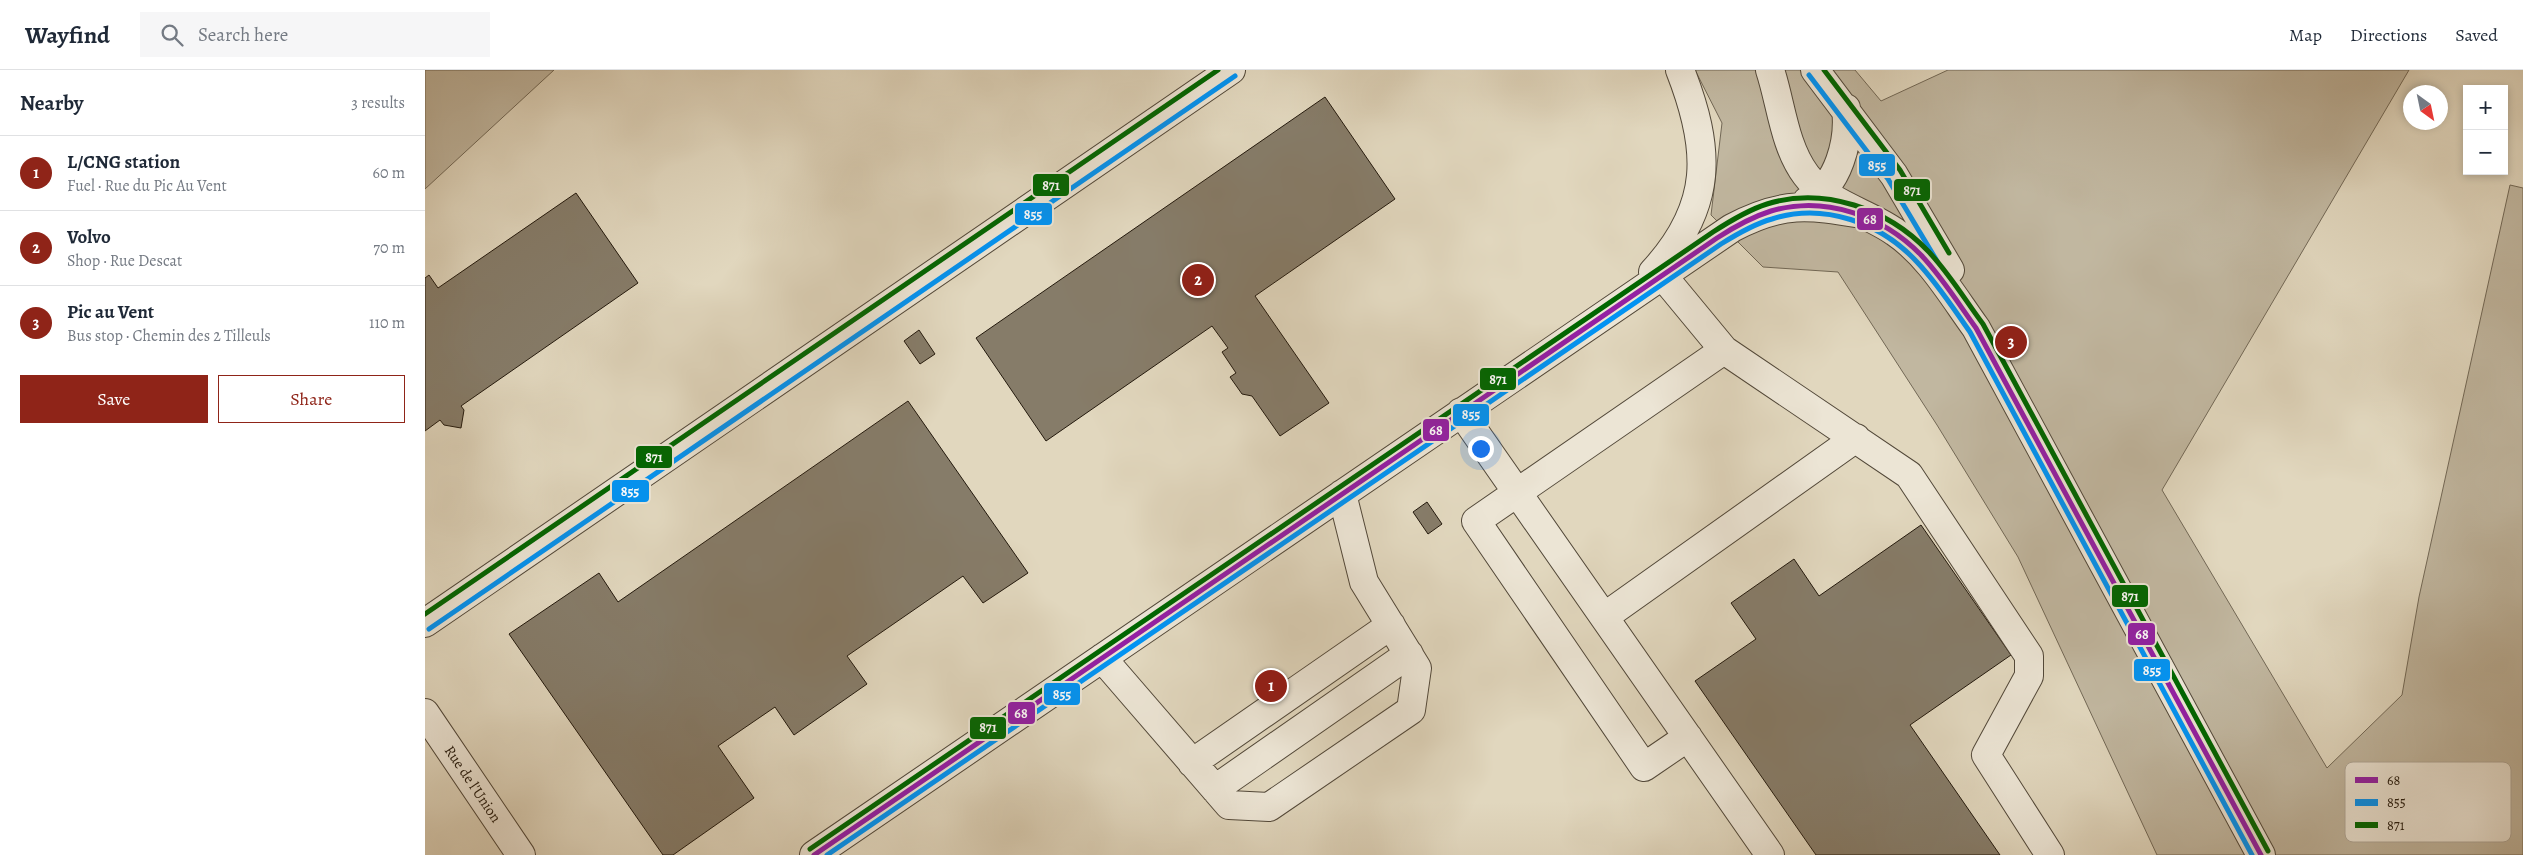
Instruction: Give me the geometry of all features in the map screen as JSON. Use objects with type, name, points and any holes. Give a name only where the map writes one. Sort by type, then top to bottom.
[{"type":"street","points":[[425,623],[1231,70]]},
{"type":"street","points":[[1626,299],[1670,253],[1688,222],[1699,195],[1702,142],[1696,117],[1680,70]]},
{"type":"street","points":[[1770,70],[1796,158],[1806,175],[1822,190],[1896,232],[1915,248],[1976,328]]},
{"type":"street","points":[[1815,70],[1846,108],[1894,175],[1943,257],[1976,328],[2261,855]]},
{"type":"street","points":[[814,855],[1662,275],[1745,222],[1810,200],[1822,190],[1832,176],[1844,146],[1847,122],[1846,108]]},
{"type":"street","points":[[1789,207],[1817,207],[1862,214]]},
{"type":"street","points":[[1662,275],[1724,350],[1909,475],[2029,656],[2029,676],[1986,755],[2050,855]]},
{"type":"street","points":[[1688,738],[1644,767],[1476,521],[1724,350]]},
{"type":"street","points":[[1461,412],[1770,855]]},
{"type":"street","points":[[1604,617],[1856,438]]},
{"type":"street","points":[[1101,658],[1229,806],[1269,807],[1411,710],[1417,668],[1364,582],[1342,494]]},
{"type":"street","points":[[1192,763],[1391,625]]},
{"type":"street","points":[[1215,789],[1409,654]]},
{"type":"street","name":"Rue de l'Union","points":[[425,713],[521,855]]},
{"type":"shaded area","points":[[425,70],[554,70],[425,189]]},
{"type":"shaded area","points":[[1695,70],[1855,70],[1881,101],[1948,70],[2409,70],[2162,490],[2327,768],[2402,695],[2419,597],[2510,185],[2523,188],[2523,855],[2157,855],[2018,557],[1937,425],[1838,272],[1763,267],[1711,215],[1722,123]]},
{"type":"building","points":[[1325,97],[1395,199],[1255,296],[1329,403],[1280,436],[1252,396],[1242,394],[1230,377],[1236,373],[1222,352],[1228,348],[1212,326],[1046,441],[976,338]]},
{"type":"building","points":[[576,193],[638,283],[461,406],[464,410],[461,428],[444,425],[440,420],[425,431],[425,278],[429,275],[438,288]]},
{"type":"building","points":[[919,330],[935,354],[920,364],[904,341]]},
{"type":"building","points":[[908,401],[1028,573],[983,603],[963,576],[847,656],[867,684],[794,735],[775,707],[718,746],[754,798],[673,855],[663,855],[509,634],[599,573],[618,602]]},
{"type":"building","points":[[1427,502],[1442,524],[1428,534],[1413,512]]},
{"type":"building","points":[[1921,525],[2011,655],[1910,725],[2000,855],[1816,855],[1695,681],[1756,639],[1731,603],[1794,559],[1819,596]]},
{"type":"transit line","name":"871","points":[[425,614],[1218,70]]},
{"type":"transit line","name":"871","points":[[1824,70],[1900,170],[1949,253]]},
{"type":"transit line","name":"855","points":[[1809,75],[1888,179],[1937,261]]},
{"type":"transit line","name":"855","points":[[429,629],[1235,76]]},
{"type":"transit line","name":"871","points":[[810,849],[1713,232],[1760,206],[1789,199],[1811,198],[1854,205],[1894,223],[1912,236],[1943,268],[1983,324],[2268,851]]},
{"type":"transit line","name":"68","points":[[814,855],[1717,238],[1743,223],[1771,211],[1791,207],[1812,206],[1852,212],[1889,229],[1921,255],[1950,290],[1976,328],[2261,855]]},
{"type":"transit line","name":"855","points":[[827,855],[1721,244],[1765,221],[1792,214],[1812,213],[1851,220],[1886,236],[1903,248],[1931,278],[1970,332],[2252,855]]},
{"type":"place","name":"Volvo","points":[[1198,280]]},
{"type":"place","name":"Pic au Vent","points":[[2011,342]]},
{"type":"place","name":"L/CNG station","points":[[1271,686]]}]
